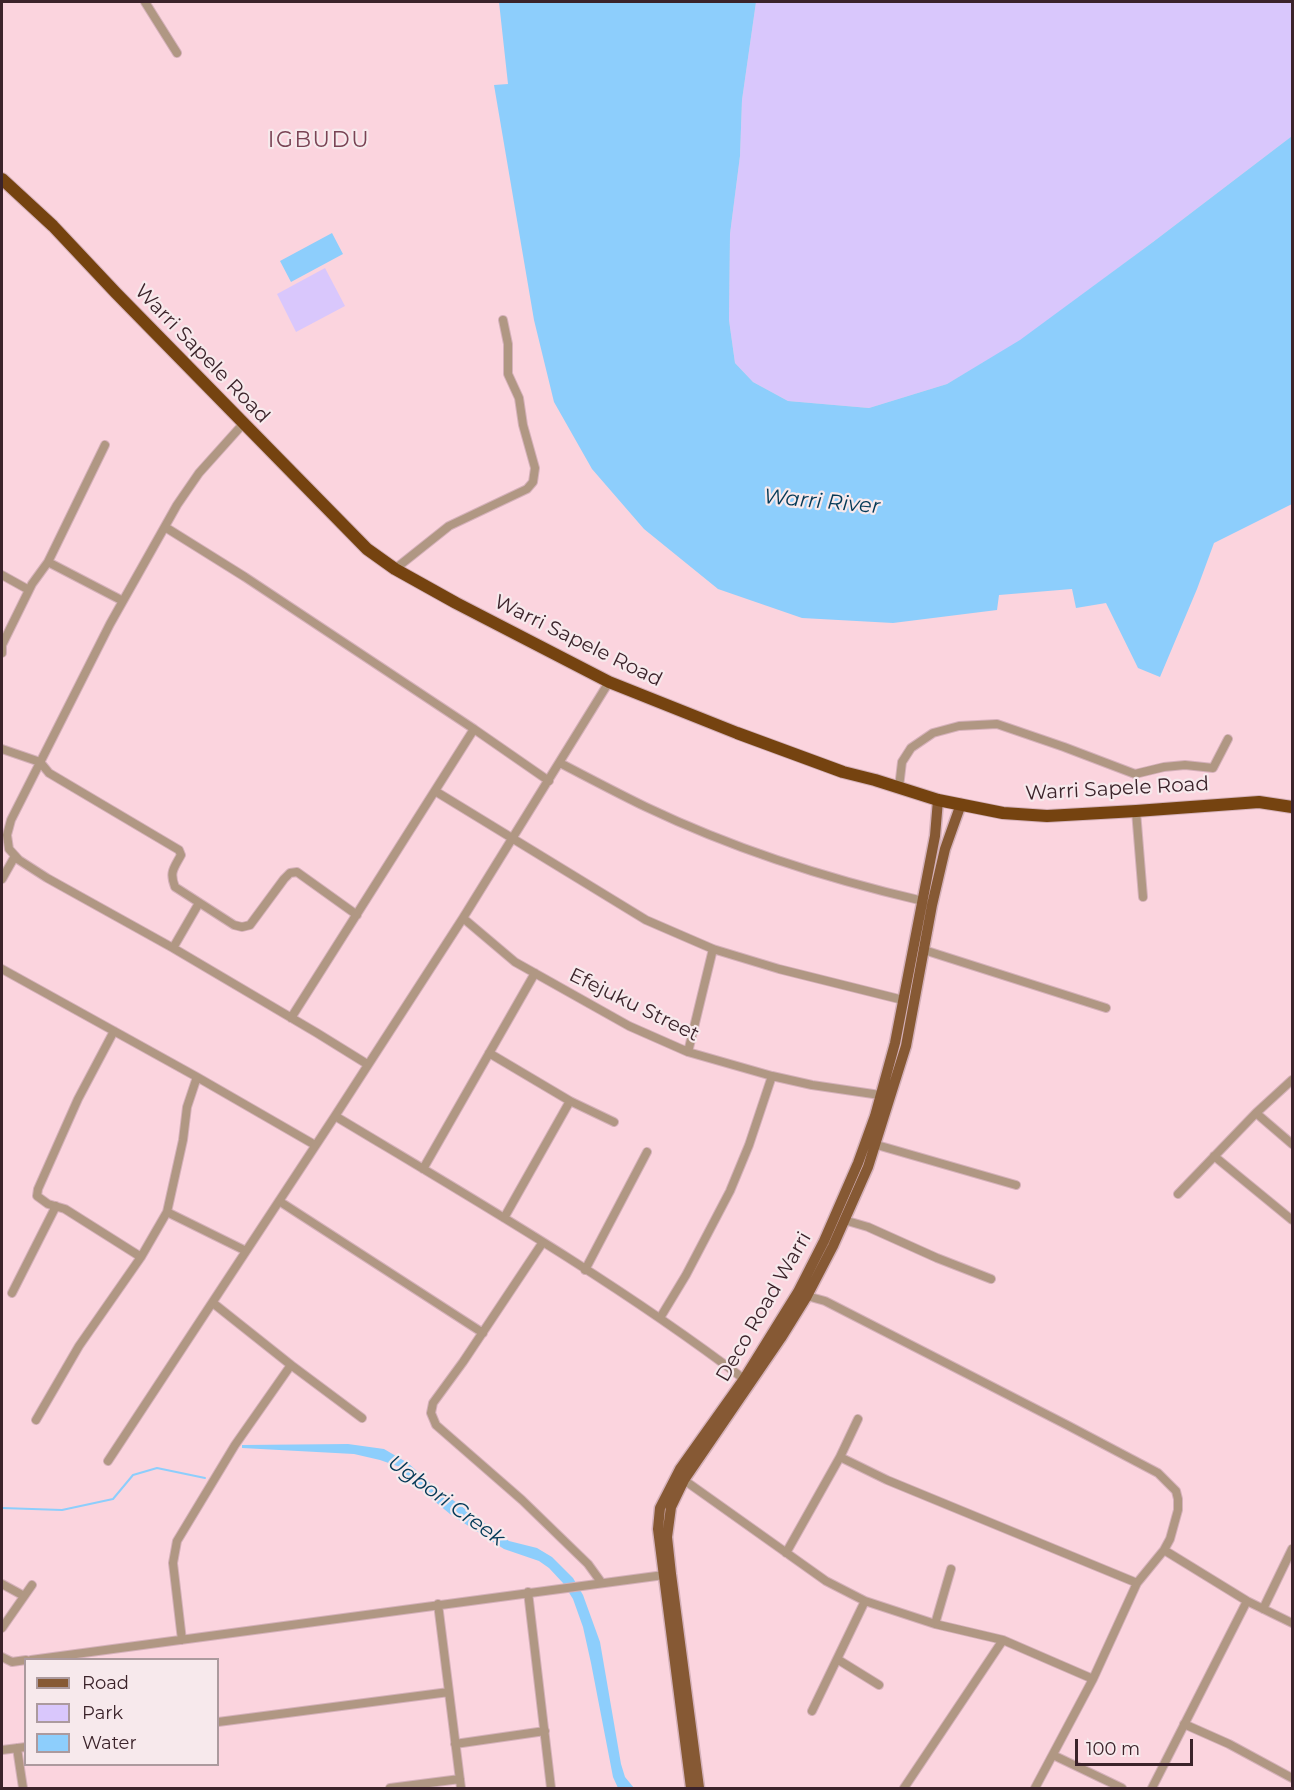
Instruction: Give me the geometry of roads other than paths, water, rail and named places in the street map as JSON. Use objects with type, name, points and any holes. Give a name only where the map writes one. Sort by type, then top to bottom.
[{"type":"highway","name":"Warri Sapele Road","points":[[2,179],[53,226],[367,549],[395,569],[543,650],[609,682],[737,733],[822,764],[938,800],[1003,813],[1047,816],[1136,812],[1259,802],[1291,805]]},
{"type":"main road","name":"Deco Road Warri","points":[[691,1788],[658,1529],[660,1508],[680,1469],[744,1379],[798,1292],[870,1143],[880,1095],[895,1043],[935,836],[938,800]]},
{"type":"main road","name":"Deco Road Warri","points":[[699,1788],[667,1537],[670,1507],[684,1480],[807,1296],[844,1220],[906,1046],[932,904],[945,849],[961,804]]},
{"type":"street","points":[[145,2],[177,53]]},
{"type":"street","points":[[395,569],[449,526],[527,489],[533,482],[535,468],[523,425],[519,398],[508,374],[508,344],[502,320]]},
{"type":"street","points":[[243,424],[199,473],[123,601],[11,820],[7,835],[9,849],[15,856],[47,878],[173,948],[367,1064]]},
{"type":"street","points":[[2,653],[2,645],[29,590],[48,562],[105,445]]},
{"type":"street","points":[[165,527],[255,584],[549,781]]},
{"type":"street","points":[[48,562],[123,601]]},
{"type":"street","points":[[2,575],[29,590]]},
{"type":"street","points":[[108,1461],[463,918],[609,682]]},
{"type":"street","points":[[899,787],[902,762],[911,748],[933,733],[959,726],[997,724],[1135,774],[1185,765],[1214,768],[1228,739]]},
{"type":"street","points":[[291,1018],[474,729]]},
{"type":"street","points":[[2,749],[40,762],[50,773],[179,850],[181,855],[172,871],[171,878],[175,887],[234,925],[242,927],[250,924],[284,879],[291,873],[297,872],[357,915]]},
{"type":"street","points":[[560,763],[646,807],[721,839],[796,867],[923,901]]},
{"type":"street","points":[[435,791],[646,920],[713,949],[778,969],[903,1000]]},
{"type":"street","points":[[1136,812],[1143,897]]},
{"type":"street","points":[[2,879],[15,856]]},
{"type":"street","points":[[173,948],[199,903]]},
{"type":"street","name":"Efejuku Street","points":[[463,918],[515,962],[629,1026],[688,1052],[812,1085],[880,1095]]},
{"type":"street","points":[[688,1052],[713,949]]},
{"type":"street","points":[[924,950],[1106,1008]]},
{"type":"street","points":[[2,969],[315,1145]]},
{"type":"street","points":[[423,1169],[535,973]]},
{"type":"street","points":[[114,1031],[78,1099],[38,1189],[37,1196],[39,1199],[65,1209],[141,1257]]},
{"type":"street","points":[[489,1053],[570,1101],[614,1122]]},
{"type":"street","points":[[660,1318],[686,1275],[730,1191],[772,1076]]},
{"type":"street","points":[[36,1420],[79,1346],[141,1257],[167,1212],[183,1140],[187,1107],[197,1077]]},
{"type":"street","points":[[1178,1194],[1256,1113],[1293,1080]]},
{"type":"street","points":[[504,1218],[570,1101]]},
{"type":"street","points":[[1256,1113],[1293,1144]]},
{"type":"street","points":[[335,1116],[543,1242],[660,1318],[744,1379]]},
{"type":"street","points":[[870,1143],[1016,1185]]},
{"type":"street","points":[[585,1270],[646,1152]]},
{"type":"street","points":[[1214,1156],[1293,1220]]},
{"type":"street","points":[[279,1201],[483,1333]]},
{"type":"street","points":[[12,1293],[56,1206]]},
{"type":"street","points":[[167,1212],[246,1251]]},
{"type":"street","points":[[844,1220],[868,1227],[991,1279]]},
{"type":"street","points":[[543,1242],[433,1403],[432,1420],[522,1500],[588,1564],[601,1582]]},
{"type":"street","points":[[807,1296],[835,1306],[1158,1473],[1176,1491],[1178,1499],[1170,1539],[1164,1550],[1137,1583],[1093,1680],[1035,1788]]},
{"type":"street","points":[[213,1303],[362,1418]]},
{"type":"street","points":[[182,1640],[173,1563],[177,1541],[235,1445],[291,1365]]},
{"type":"street","points":[[786,1553],[840,1457],[858,1419]]},
{"type":"street","points":[[840,1457],[887,1480],[1137,1583]]},
{"type":"street","points":[[684,1480],[826,1581],[865,1601],[935,1624],[1003,1640],[1093,1680]]},
{"type":"street","points":[[1263,1609],[1293,1549]]},
{"type":"street","points":[[1164,1550],[1248,1601],[1293,1623]]},
{"type":"street","points":[[935,1624],[951,1569]]},
{"type":"street","points":[[39,1658],[664,1575]]},
{"type":"street","points":[[2,1584],[24,1596]]},
{"type":"street","points":[[2,1628],[32,1585]]},
{"type":"street","points":[[528,1592],[551,1788]]},
{"type":"street","points":[[812,1711],[865,1601]]},
{"type":"street","points":[[1152,1788],[1248,1601]]},
{"type":"street","points":[[438,1604],[461,1788]]},
{"type":"street","points":[[904,1788],[1003,1640]]},
{"type":"street","points":[[2,1657],[12,1662],[24,1660]]},
{"type":"street","points":[[837,1659],[879,1685]]},
{"type":"street","points":[[219,1722],[449,1692]]},
{"type":"street","points":[[1184,1724],[1229,1744],[1293,1778]]},
{"type":"street","points":[[455,1744],[545,1731]]},
{"type":"street","points":[[2,1750],[21,1748],[23,1788]]},
{"type":"street","points":[[1053,1755],[1122,1788]]},
{"type":"street","points":[[390,1788],[460,1779]]},
{"type":"water","name":"Warri River","points":[[499,2],[756,2],[742,100],[740,156],[730,234],[729,320],[735,363],[753,382],[788,401],[869,408],[947,384],[1020,340],[1292,136],[1292,504],[1214,543],[1160,677],[1138,668],[1106,603],[1076,608],[1072,589],[999,595],[997,610],[893,623],[802,618],[718,589],[644,529],[592,469],[554,402],[534,320],[494,85],[508,84]]},
{"type":"water","points":[[332,233],[343,254],[291,282],[280,261]]},
{"type":"water","name":"Ugbori Creek","points":[[348,1444],[384,1449],[408,1463],[431,1484],[509,1541],[537,1548],[552,1557],[573,1578],[583,1595],[600,1642],[621,1764],[625,1777],[634,1788],[618,1788],[613,1777],[583,1627],[573,1599],[563,1583],[549,1568],[539,1561],[504,1549],[450,1514],[415,1485],[400,1467],[354,1454],[242,1448],[242,1445]]},
{"type":"waterway","points":[[2,1508],[62,1510],[113,1499],[133,1475],[157,1468],[205,1478]]},
{"type":"district","name":"IGBUDU","points":[[319,141]]}]
